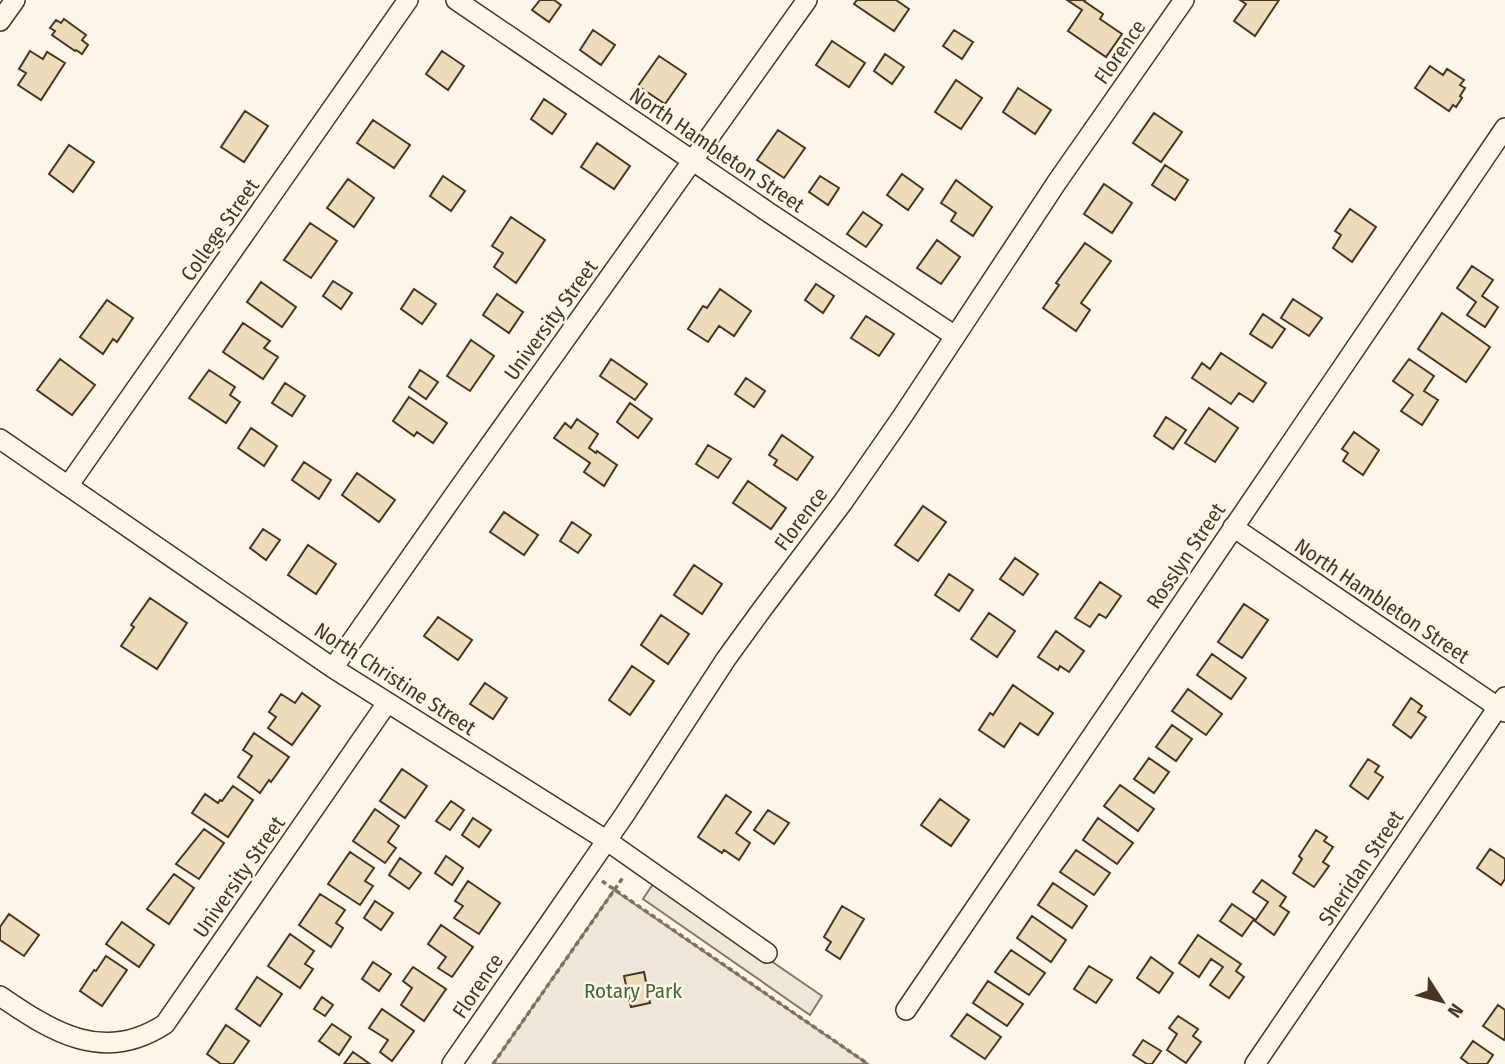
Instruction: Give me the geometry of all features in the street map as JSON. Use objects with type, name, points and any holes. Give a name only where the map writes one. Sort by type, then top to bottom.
[{"type":"street","points":[[0,21],[15,0]]},
{"type":"street","name":"College Street","points":[[68,486],[408,0]]},
{"type":"street","name":"North Hambleton Street","points":[[456,0],[768,212],[955,335]]},
{"type":"street","name":"University Street","points":[[333,668],[807,0]]},
{"type":"street","name":"Florence","points":[[452,1064],[726,659],[843,502],[902,417],[1057,183],[1184,0]]},
{"type":"street","name":"Rosslyn Street","points":[[906,1010],[1505,128]]},
{"type":"street","name":"North Christine Street","points":[[0,439],[333,668],[606,840],[767,953]]},
{"type":"street","name":"North Hambleton Street","points":[[1233,527],[1503,705]]},
{"type":"street","name":"University Street","points":[[0,996],[68,1042],[80,1047],[119,1050],[155,1034],[165,1024],[387,703]]},
{"type":"street","name":"Sheridan Street","points":[[1255,1064],[1503,705]]},
{"type":"path","points":[[493,1064],[635,860]]},
{"type":"path","points":[[600,880],[868,1064]]},
{"type":"green space","name":"Rotary Park","points":[[614,890],[868,1064],[493,1064]]},
{"type":"shaded area","points":[[655,881],[822,996],[810,1015],[643,899]]},
{"type":"building","points":[[540,0],[554,0],[561,5],[549,22],[532,10]]},
{"type":"building","points":[[857,0],[896,0],[909,9],[894,31],[854,4]]},
{"type":"building","points":[[1067,0],[1085,0],[1103,14],[1100,19],[1122,34],[1106,57],[1068,31],[1082,10]]},
{"type":"building","points":[[1240,0],[1279,0],[1255,36],[1234,21],[1246,4]]},
{"type":"building","points":[[64,19],[86,35],[82,40],[88,45],[82,54],[52,35],[55,31],[50,28],[56,20],[61,23]]},
{"type":"building","points":[[593,30],[615,45],[601,65],[580,50]]},
{"type":"building","points":[[954,30],[973,42],[962,59],[943,46]]},
{"type":"building","points":[[832,41],[865,63],[849,87],[816,65]]},
{"type":"building","points":[[30,51],[43,59],[47,52],[65,63],[41,100],[18,85],[26,73],[19,69]]},
{"type":"building","points":[[442,51],[464,66],[448,90],[426,74]]},
{"type":"building","points":[[885,54],[904,67],[892,84],[874,71]]},
{"type":"building","points":[[659,56],[686,74],[665,104],[638,86]]},
{"type":"building","points":[[1430,66],[1443,75],[1447,69],[1464,80],[1460,85],[1465,88],[1460,96],[1462,98],[1456,107],[1453,105],[1449,111],[1415,88]]},
{"type":"building","points":[[956,80],[982,98],[961,129],[935,112]]},
{"type":"building","points":[[1018,88],[1051,110],[1035,134],[1003,112]]},
{"type":"building","points":[[544,99],[566,114],[552,134],[531,119]]},
{"type":"building","points":[[245,111],[268,126],[244,162],[221,147]]},
{"type":"building","points":[[1154,113],[1182,132],[1161,162],[1133,143]]},
{"type":"building","points":[[373,120],[410,145],[394,168],[357,143]]},
{"type":"building","points":[[778,130],[805,148],[784,178],[757,160]]},
{"type":"building","points":[[597,143],[630,166],[614,189],[581,167]]},
{"type":"building","points":[[69,145],[94,162],[73,192],[49,174]]},
{"type":"building","points":[[1165,165],[1188,180],[1175,200],[1152,185]]},
{"type":"building","points":[[902,174],[923,189],[908,210],[887,195]]},
{"type":"building","points":[[443,176],[465,191],[451,211],[430,196]]},
{"type":"building","points":[[820,176],[839,188],[828,205],[809,192]]},
{"type":"building","points":[[348,179],[374,198],[354,227],[327,208]]},
{"type":"building","points":[[956,180],[992,207],[973,236],[951,221],[956,213],[941,203]]},
{"type":"building","points":[[1104,184],[1132,203],[1112,233],[1084,214]]},
{"type":"building","points":[[1350,209],[1376,227],[1352,262],[1333,248],[1341,235],[1335,231]]},
{"type":"building","points":[[863,212],[882,225],[866,247],[847,234]]},
{"type":"building","points":[[511,217],[545,240],[516,283],[494,267],[503,253],[492,246]]},
{"type":"building","points":[[310,223],[337,241],[311,278],[284,260]]},
{"type":"building","points":[[937,240],[960,257],[941,284],[917,268]]},
{"type":"building","points":[[1085,243],[1111,261],[1081,303],[1090,310],[1076,331],[1043,308],[1059,285],[1056,283]]},
{"type":"building","points":[[1472,266],[1493,280],[1482,296],[1498,307],[1485,327],[1467,315],[1476,302],[1457,288]]},
{"type":"building","points":[[333,281],[352,293],[341,309],[323,296]]},
{"type":"building","points":[[261,282],[296,307],[282,327],[247,302]]},
{"type":"building","points":[[816,284],[834,296],[823,313],[805,300]]},
{"type":"building","points":[[414,289],[436,304],[422,324],[401,309]]},
{"type":"building","points":[[720,289],[751,311],[734,336],[719,326],[708,342],[688,329],[703,306],[707,308]]},
{"type":"building","points":[[497,294],[523,312],[509,333],[483,315]]},
{"type":"building","points":[[1293,299],[1322,318],[1309,336],[1281,318]]},
{"type":"building","points":[[107,300],[133,318],[117,342],[113,339],[103,354],[80,337]]},
{"type":"building","points":[[1442,313],[1490,347],[1466,382],[1418,349]]},
{"type":"building","points":[[1263,314],[1285,329],[1272,348],[1250,334]]},
{"type":"building","points":[[866,316],[894,334],[879,356],[851,338]]},
{"type":"building","points":[[243,323],[270,341],[264,348],[278,357],[263,379],[223,352]]},
{"type":"building","points":[[471,340],[494,356],[470,391],[447,376]]},
{"type":"building","points":[[1221,353],[1266,383],[1253,402],[1239,393],[1231,404],[1192,378],[1202,363],[1210,369]]},
{"type":"building","points":[[60,359],[95,385],[72,415],[37,390]]},
{"type":"building","points":[[611,359],[647,384],[635,400],[600,376]]},
{"type":"building","points":[[1409,359],[1434,376],[1424,391],[1438,400],[1422,425],[1401,411],[1413,395],[1393,381]]},
{"type":"building","points":[[209,370],[235,387],[230,395],[240,402],[226,423],[189,398]]},
{"type":"building","points":[[420,370],[438,382],[426,399],[409,387]]},
{"type":"building","points":[[746,378],[765,391],[754,407],[735,394]]},
{"type":"building","points":[[285,383],[305,396],[292,416],[272,403]]},
{"type":"building","points":[[409,397],[447,423],[433,443],[417,432],[414,436],[393,421]]},
{"type":"building","points":[[630,403],[652,419],[638,438],[617,422]]},
{"type":"building","points":[[1209,408],[1238,428],[1215,462],[1185,443]]},
{"type":"building","points":[[1166,417],[1186,430],[1173,449],[1154,436]]},
{"type":"building","points":[[577,419],[598,434],[589,448],[617,465],[604,486],[584,472],[590,463],[554,438],[565,423],[571,428]]},
{"type":"building","points":[[251,428],[277,446],[264,466],[238,448]]},
{"type":"building","points":[[1354,432],[1379,450],[1363,475],[1343,461],[1348,453],[1342,449]]},
{"type":"building","points":[[782,435],[813,457],[797,480],[774,465],[777,460],[769,455]]},
{"type":"building","points":[[708,445],[731,459],[718,478],[696,464]]},
{"type":"building","points":[[304,462],[331,480],[319,499],[292,480]]},
{"type":"building","points":[[357,473],[395,500],[379,522],[342,495]]},
{"type":"building","points":[[748,481],[786,508],[771,529],[733,503]]},
{"type":"building","points":[[923,506],[946,522],[918,561],[895,545]]},
{"type":"building","points":[[504,512],[538,535],[524,555],[490,532]]},
{"type":"building","points":[[572,522],[591,535],[578,553],[560,541]]},
{"type":"building","points":[[263,529],[280,540],[266,560],[250,548]]},
{"type":"building","points":[[308,545],[336,564],[316,594],[288,575]]},
{"type":"building","points":[[1015,558],[1038,574],[1023,595],[1000,579]]},
{"type":"building","points":[[694,565],[722,584],[702,614],[674,595]]},
{"type":"building","points":[[949,574],[973,590],[959,611],[935,595]]},
{"type":"building","points":[[1100,582],[1121,596],[1106,618],[1099,614],[1090,627],[1075,618]]},
{"type":"building","points":[[150,598],[187,623],[157,669],[121,646],[134,627],[131,625]]},
{"type":"building","points":[[1244,604],[1268,620],[1242,658],[1218,642]]},
{"type":"building","points":[[989,613],[1015,631],[997,657],[971,639]]},
{"type":"building","points":[[661,615],[689,634],[668,664],[641,645]]},
{"type":"building","points":[[438,617],[472,640],[458,660],[424,636]]},
{"type":"building","points":[[1056,631],[1084,651],[1069,672],[1060,666],[1058,670],[1038,657]]},
{"type":"building","points":[[1212,654],[1246,678],[1231,699],[1197,675]]},
{"type":"building","points":[[632,666],[654,681],[630,715],[609,700]]},
{"type":"building","points":[[485,683],[507,698],[493,719],[470,704]]},
{"type":"building","points":[[1013,685],[1053,713],[1038,735],[1020,723],[1004,747],[979,730],[990,713],[993,715]]},
{"type":"building","points":[[1188,689],[1222,714],[1206,735],[1172,711]]},
{"type":"building","points":[[302,693],[320,706],[292,745],[268,728],[276,717],[269,712],[281,694],[295,703]]},
{"type":"building","points":[[1411,698],[1422,706],[1418,712],[1426,717],[1411,738],[1393,725]]},
{"type":"building","points":[[1172,725],[1192,739],[1176,761],[1156,747]]},
{"type":"building","points":[[254,733],[289,757],[260,793],[238,777],[252,756],[243,750]]},
{"type":"building","points":[[1149,758],[1169,772],[1154,793],[1134,779]]},
{"type":"building","points":[[1368,759],[1379,766],[1375,772],[1383,777],[1368,799],[1350,786]]},
{"type":"building","points":[[402,769],[427,786],[405,818],[380,801]]},
{"type":"building","points":[[1120,785],[1154,809],[1138,831],[1104,806]]},
{"type":"building","points":[[233,786],[253,800],[228,837],[192,813],[205,794],[218,803]]},
{"type":"building","points":[[726,795],[751,812],[736,833],[750,843],[739,860],[724,850],[722,853],[698,837]]},
{"type":"building","points":[[940,799],[969,820],[951,846],[921,825]]},
{"type":"building","points":[[451,801],[464,810],[450,830],[436,821]]},
{"type":"building","points":[[375,809],[399,826],[388,842],[396,848],[385,863],[353,841]]},
{"type":"building","points":[[768,810],[789,823],[774,844],[754,830]]},
{"type":"building","points":[[473,818],[491,830],[479,847],[462,835]]},
{"type":"building","points":[[1098,818],[1133,843],[1117,864],[1083,840]]},
{"type":"building","points":[[204,829],[224,843],[199,879],[176,864]]},
{"type":"building","points":[[1316,830],[1327,837],[1324,841],[1333,847],[1323,862],[1329,866],[1314,887],[1293,873],[1302,859],[1299,856]]},
{"type":"building","points":[[1490,849],[1505,859],[1505,879],[1501,885],[1477,868]]},
{"type":"building","points":[[1076,850],[1110,873],[1094,895],[1060,872]]},
{"type":"building","points":[[350,852],[374,868],[365,881],[373,886],[360,905],[328,884]]},
{"type":"building","points":[[446,856],[463,868],[452,885],[435,873]]},
{"type":"building","points":[[400,858],[421,873],[409,889],[389,875]]},
{"type":"building","points":[[174,874],[194,888],[169,924],[147,909]]},
{"type":"building","points":[[1262,880],[1286,897],[1280,906],[1289,912],[1274,935],[1255,921],[1268,902],[1253,892]]},
{"type":"building","points":[[468,881],[500,903],[479,934],[454,918],[463,906],[455,901]]},
{"type":"building","points":[[1053,883],[1087,906],[1072,928],[1038,905]]},
{"type":"building","points":[[320,894],[345,910],[336,923],[343,928],[331,947],[299,925]]},
{"type":"building","points":[[375,901],[393,913],[381,930],[364,918]]},
{"type":"building","points":[[1232,904],[1254,919],[1242,936],[1220,921]]},
{"type":"building","points":[[842,906],[864,919],[840,959],[826,950],[831,942],[824,937]]},
{"type":"building","points":[[9,914],[39,935],[24,956],[0,940],[0,927]]},
{"type":"building","points":[[1032,916],[1066,940],[1051,962],[1017,938]]},
{"type":"building","points":[[122,922],[154,945],[139,967],[106,944]]},
{"type":"building","points":[[441,925],[473,947],[452,977],[438,968],[446,957],[428,944]]},
{"type":"building","points":[[290,934],[314,951],[305,964],[313,969],[300,988],[268,966]]},
{"type":"building","points":[[1198,935],[1241,964],[1236,971],[1244,977],[1229,998],[1210,985],[1223,967],[1211,959],[1199,977],[1179,963]]},
{"type":"building","points":[[1011,950],[1045,973],[1029,995],[995,972]]},
{"type":"building","points":[[106,956],[127,970],[102,1006],[80,991]]},
{"type":"building","points":[[1151,957],[1173,973],[1159,993],[1137,978]]},
{"type":"building","points":[[373,962],[391,974],[379,991],[362,979]]},
{"type":"building","points":[[1089,966],[1112,980],[1096,1003],[1074,989]]},
{"type":"building","points":[[413,967],[446,989],[424,1021],[401,1005],[412,988],[403,981]]},
{"type":"building","points":[[644,972],[650,1003],[631,1007],[624,976]]},
{"type":"building","points":[[257,977],[282,994],[260,1026],[236,1009]]},
{"type":"building","points":[[988,981],[1023,1004],[1007,1026],[973,1003]]},
{"type":"building","points":[[322,997],[333,1005],[325,1016],[314,1009]]},
{"type":"building","points":[[1498,1005],[1505,1010],[1504,1040],[1483,1026]]},
{"type":"building","points":[[382,1009],[414,1031],[392,1061],[380,1052],[388,1040],[369,1028]]},
{"type":"building","points":[[967,1014],[1001,1037],[985,1059],[951,1036]]},
{"type":"building","points":[[1178,1016],[1198,1029],[1193,1036],[1201,1042],[1186,1063],[1167,1050],[1177,1034],[1169,1028]]},
{"type":"building","points":[[332,1024],[351,1037],[339,1055],[319,1041]]},
{"type":"building","points":[[226,1025],[249,1041],[233,1064],[221,1064],[207,1054]]},
{"type":"building","points":[[1143,1040],[1161,1051],[1152,1064],[1147,1064],[1133,1055]]},
{"type":"building","points":[[1473,1041],[1493,1055],[1487,1064],[1469,1064],[1461,1058]]},
{"type":"building","points":[[353,1052],[370,1064],[344,1064]]}]
